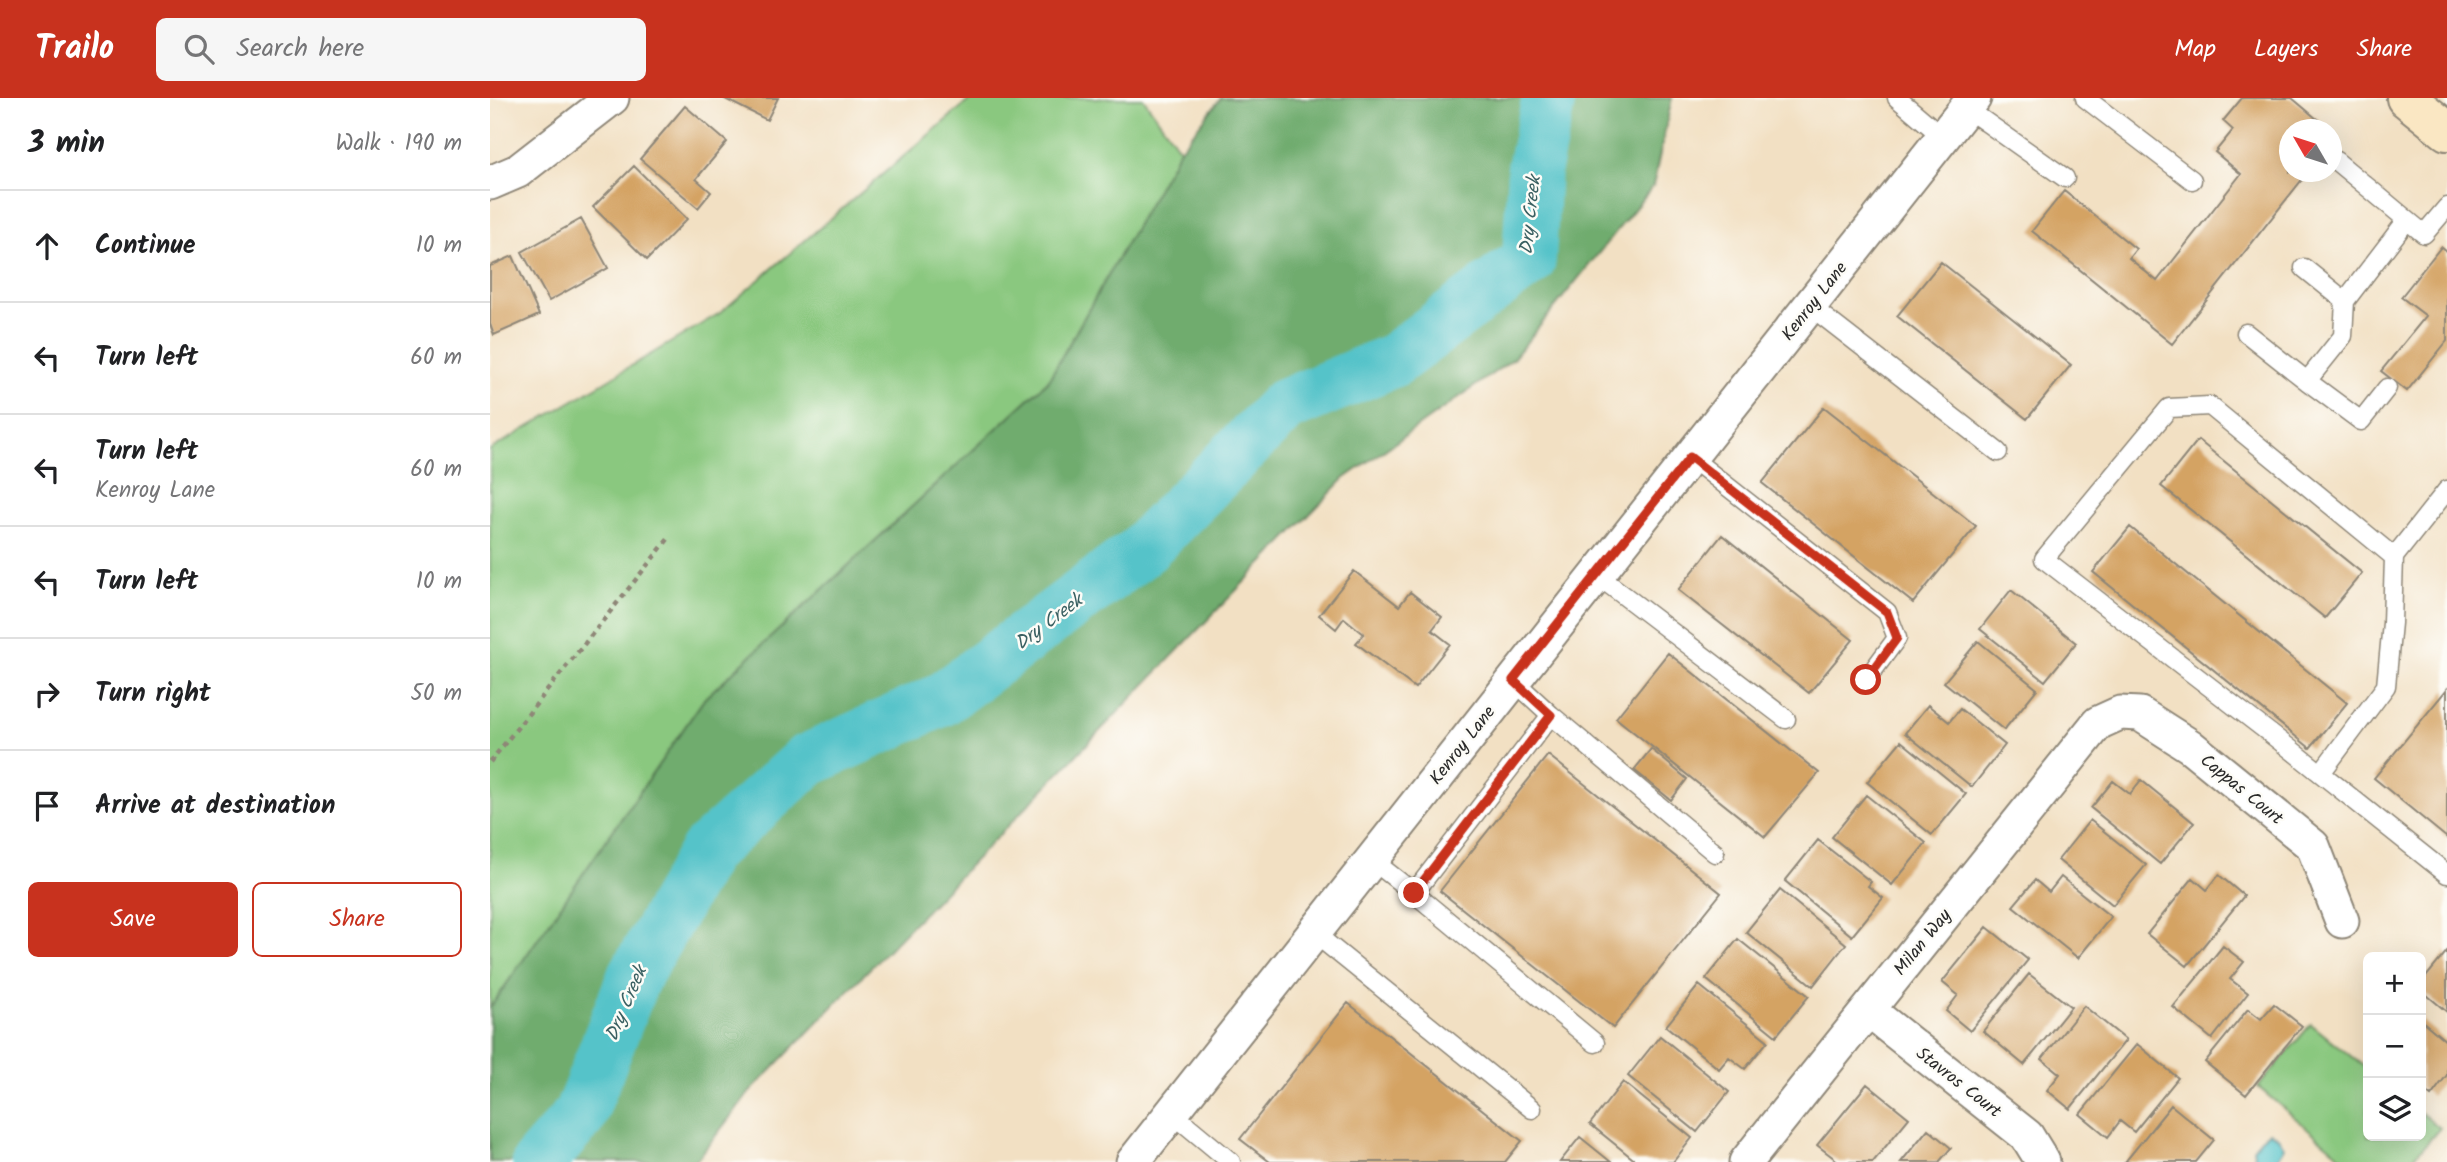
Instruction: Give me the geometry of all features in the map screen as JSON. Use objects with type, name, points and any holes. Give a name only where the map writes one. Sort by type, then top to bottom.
[{"type":"street","points":[[490,183],[518,171],[611,99]]},
{"type":"street","name":"Kenroy Lane","points":[[1133,1162],[1970,103]]},
{"type":"street","name":"Cappas Court","points":[[2098,723],[2120,713],[2140,714],[2190,747],[2313,846],[2342,921]]},
{"type":"street","name":"Milan Way","points":[[1746,1162],[2098,723]]},
{"type":"street","name":"Stavros Court","points":[[1868,1010],[2027,1136],[2043,1162]]},
{"type":"lane","points":[[1897,98],[1944,136]]},
{"type":"lane","points":[[2085,98],[2192,180]]},
{"type":"lane","points":[[1970,103],[2065,178]]},
{"type":"lane","points":[[2342,166],[2424,234],[2447,207]]},
{"type":"lane","points":[[2307,380],[2343,336],[2345,301],[2407,220]]},
{"type":"lane","points":[[2304,268],[2345,301]]},
{"type":"lane","points":[[1810,306],[1998,452]]},
{"type":"lane","points":[[2246,333],[2361,421],[2388,388]]},
{"type":"lane","points":[[2394,556],[2210,406],[2169,408],[2044,559],[2447,874]]},
{"type":"lane","points":[[1690,457],[1887,612],[1897,638],[1866,680]]},
{"type":"lane","points":[[2321,773],[2386,686],[2392,623],[2394,556],[2447,490]]},
{"type":"lane","points":[[1597,575],[1786,719]]},
{"type":"lane","points":[[1513,680],[1715,853]]},
{"type":"lane","points":[[1414,893],[1551,715]]},
{"type":"lane","points":[[1372,860],[1595,1043]]},
{"type":"lane","points":[[1314,933],[1532,1109]]},
{"type":"lane","points":[[1172,1113],[1231,1162]]},
{"type":"path","points":[[490,762],[669,538]]},
{"type":"green space","points":[[972,98],[1143,98],[1180,149],[1048,381],[705,698],[490,1008],[490,450],[720,313]]},
{"type":"green space","points":[[1221,98],[1672,98],[1653,186],[1513,359],[1344,479],[750,1092],[695,1162],[490,1162],[490,1008],[705,698],[1048,381],[1180,149]]},
{"type":"green space","points":[[2311,1024],[2363,1066],[2363,1141],[2426,1141],[2426,1117],[2440,1128],[2410,1162],[2348,1162],[2258,1087]]},
{"type":"water","points":[[2269,1132],[2278,1137],[2284,1147],[2275,1162],[2256,1162],[2253,1149]]},
{"type":"building","points":[[723,98],[778,98],[767,120]]},
{"type":"building","points":[[2242,98],[2292,98],[2317,119],[2279,119],[2279,182],[2300,182],[2172,344],[2032,231],[2064,191],[2136,249],[2129,258],[2157,281],[2241,174],[2215,152],[2233,130],[2223,121]]},
{"type":"building","points":[[685,106],[727,142],[696,179],[711,192],[698,208],[640,159]]},
{"type":"building","points":[[634,166],[687,219],[647,260],[593,207]]},
{"type":"building","points":[[581,219],[608,268],[549,301],[522,252]]},
{"type":"building","points":[[2441,247],[2447,252],[2447,341],[2407,391],[2381,371],[2426,316],[2401,297]]},
{"type":"building","points":[[513,256],[539,315],[494,335],[490,324],[490,266]]},
{"type":"building","points":[[1941,262],[2071,365],[2027,419],[1897,316]]},
{"type":"building","points":[[1824,407],[1976,526],[1913,603],[1762,483]]},
{"type":"building","points":[[2198,440],[2362,573],[2325,618],[2161,486]]},
{"type":"building","points":[[2130,527],[2347,703],[2310,748],[2093,572]]},
{"type":"building","points":[[1722,535],[1853,640],[1809,693],[1678,590]]},
{"type":"building","points":[[1354,571],[1399,606],[1410,592],[1442,617],[1432,630],[1450,644],[1415,688],[1356,643],[1364,634],[1344,618],[1336,629],[1319,615]]},
{"type":"building","points":[[2011,590],[2076,643],[2045,681],[1980,629]]},
{"type":"building","points":[[1978,641],[2037,689],[2004,730],[1944,682]]},
{"type":"building","points":[[1668,653],[1819,773],[1765,837],[1616,718]]},
{"type":"building","points":[[2447,689],[2447,838],[2374,778]]},
{"type":"building","points":[[1928,705],[1949,722],[1960,709],[2005,745],[1972,787],[1905,733]]},
{"type":"building","points":[[1901,741],[1966,794],[1932,835],[1867,782]]},
{"type":"building","points":[[1651,749],[1687,779],[1671,800],[1634,770]]},
{"type":"building","points":[[1548,755],[1721,893],[1613,1028],[1440,891]]},
{"type":"building","points":[[2141,780],[2194,823],[2160,864],[2091,808],[2113,781],[2130,794]]},
{"type":"building","points":[[1866,795],[1926,843],[1892,885],[1832,837]]},
{"type":"building","points":[[2090,820],[2146,865],[2113,905],[2058,860]]},
{"type":"building","points":[[1818,840],[1871,882],[1868,886],[1883,898],[1852,936],[1785,881]]},
{"type":"building","points":[[2219,875],[2244,896],[2187,966],[2147,934],[2193,878],[2207,890]]},
{"type":"building","points":[[2061,877],[2111,917],[2078,958],[2013,906],[2035,880],[2049,892]]},
{"type":"building","points":[[1780,890],[1846,944],[1813,986],[1746,932]]},
{"type":"building","points":[[1987,927],[2028,960],[1970,1031],[1946,1011],[1958,995],[1942,982]]},
{"type":"building","points":[[1738,939],[1809,996],[1776,1036],[1706,979]]},
{"type":"building","points":[[2223,946],[2244,962],[2230,979],[2248,993],[2212,1039],[2173,1007]]},
{"type":"building","points":[[2447,951],[2447,1012],[2426,994],[2426,977]]},
{"type":"building","points":[[2029,974],[2071,1007],[2024,1065],[1983,1031]]},
{"type":"building","points":[[1699,985],[1768,1041],[1745,1069],[1729,1057],[1719,1069],[1666,1026]]},
{"type":"building","points":[[1348,1003],[1522,1141],[1505,1162],[1270,1162],[1240,1139]]},
{"type":"building","points":[[2274,1004],[2302,1026],[2246,1095],[2205,1062],[2248,1009],[2261,1019]]},
{"type":"building","points":[[2084,1006],[2126,1040],[2070,1109],[2047,1090],[2060,1074],[2042,1059]]},
{"type":"building","points":[[2426,1024],[2447,1042],[2447,1075],[2431,1096],[2426,1092]]},
{"type":"building","points":[[1660,1036],[1729,1092],[1697,1132],[1628,1076]]},
{"type":"building","points":[[2137,1044],[2178,1078],[2134,1132],[2120,1121],[2108,1137],[2080,1114]]},
{"type":"building","points":[[1623,1082],[1692,1138],[1673,1162],[1637,1162],[1590,1124]]},
{"type":"building","points":[[1867,1084],[1909,1118],[1873,1162],[1839,1162],[1817,1145]]},
{"type":"building","points":[[2171,1105],[2214,1140],[2196,1162],[2125,1162]]},
{"type":"building","points":[[1928,1129],[1951,1148],[1939,1162],[1901,1162]]},
{"type":"building","points":[[1580,1137],[1611,1162],[1560,1162]]},
{"type":"waterway","name":"Dry Creek","points":[[539,1162],[580,1115],[633,979],[706,851],[806,761],[941,700],[1140,552],[1284,406],[1394,360],[1529,260],[1534,168],[1549,98]]},
{"type":"route","points":[[1414,893],[1551,715],[1513,680],[1690,457],[1887,612],[1897,638],[1866,680]]}]
